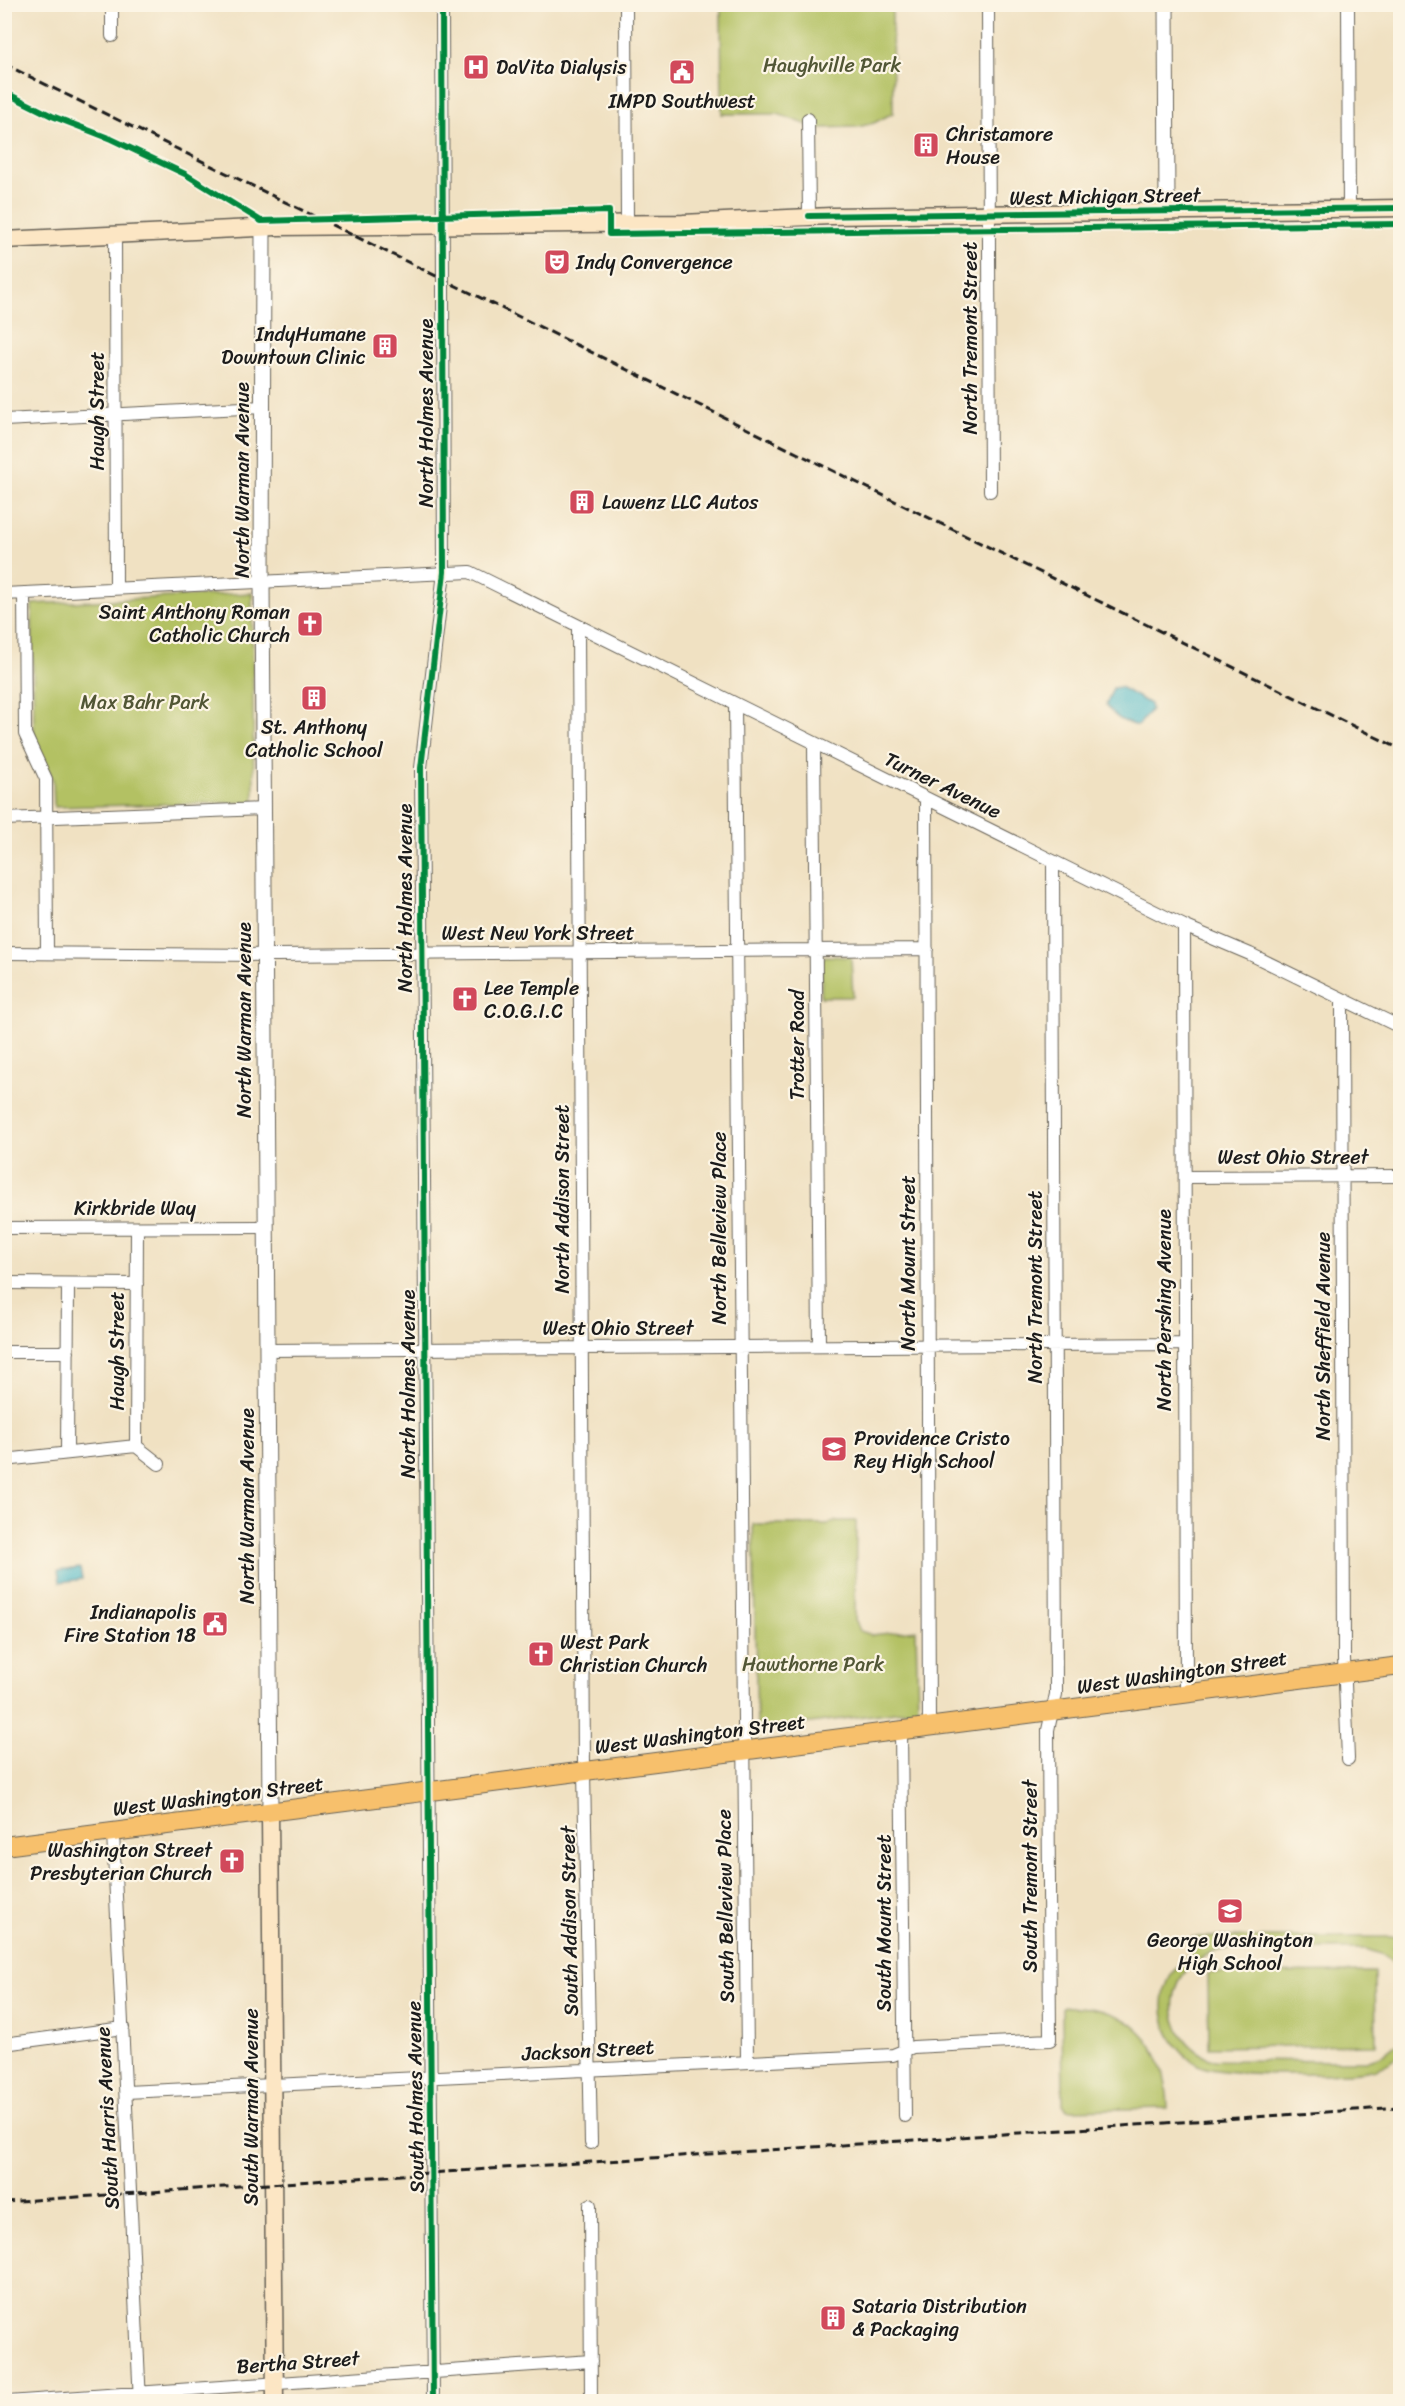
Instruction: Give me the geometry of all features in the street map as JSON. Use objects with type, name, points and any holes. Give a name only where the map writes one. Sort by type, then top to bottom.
[{"type":"main road","name":"West Michigan Street","points":[[4,240],[263,228],[627,223],[809,216],[1401,208]]},
{"type":"main road","name":"West Washington Street","points":[[4,1846],[1401,1666]]},
{"type":"main road","name":"South Warman Avenue","points":[[270,1813],[275,2402]]},
{"type":"street","points":[[112,4],[112,36]]},
{"type":"street","name":"North Holmes Avenue","points":[[428,1792],[421,758],[444,572],[442,4]]},
{"type":"street","points":[[626,4],[627,223]]},
{"type":"street","name":"North Tremont Street","points":[[987,4],[990,491]]},
{"type":"street","points":[[1167,4],[1167,211]]},
{"type":"street","points":[[1348,4],[1348,209]]},
{"type":"street","points":[[808,119],[809,216]]},
{"type":"street","name":"North Warman Avenue","points":[[263,228],[262,581],[270,1813]]},
{"type":"street","name":"Haugh Street","points":[[115,234],[116,588]]},
{"type":"street","points":[[4,420],[263,407]]},
{"type":"street","points":[[4,594],[444,572]]},
{"type":"street","name":"Turner Avenue","points":[[444,572],[470,572],[1184,926],[1250,954],[1401,1027]]},
{"type":"street","points":[[24,593],[25,734],[46,779],[47,953]]},
{"type":"street","name":"North Addison Street","points":[[578,626],[585,1772]]},
{"type":"street","name":"North Belleview Place","points":[[735,704],[743,1751]]},
{"type":"street","name":"Trotter Road","points":[[814,744],[819,1346]]},
{"type":"street","name":"North Mount Street","points":[[926,799],[929,1727]]},
{"type":"street","points":[[4,819],[264,809]]},
{"type":"street","name":"North Tremont Street","points":[[1052,1712],[1056,1694],[1053,861]]},
{"type":"street","name":"North Pershing Avenue","points":[[1184,926],[1186,1694]]},
{"type":"street","name":"West New York Street","points":[[4,953],[265,954],[927,949]]},
{"type":"street","name":"North Sheffield Avenue","points":[[1342,999],[1344,1673],[1348,1759]]},
{"type":"street","name":"West Ohio Street","points":[[1185,1177],[1401,1176]]},
{"type":"street","name":"Kirkbride Way","points":[[4,1228],[266,1227]]},
{"type":"street","name":"Haugh Street","points":[[136,1446],[137,1228]]},
{"type":"street","points":[[4,1283],[137,1284]]},
{"type":"street","points":[[67,1453],[68,1284]]},
{"type":"street","name":"West Ohio Street","points":[[267,1350],[1185,1344]]},
{"type":"street","points":[[4,1352],[68,1352]]},
{"type":"street","points":[[4,1460],[136,1446],[159,1464]]},
{"type":"street","name":"South Tremont Street","points":[[1050,2040],[1048,1730],[1052,1712]]},
{"type":"street","name":"South Mount Street","points":[[901,1730],[905,2116]]},
{"type":"street","name":"South Belleview Place","points":[[743,1751],[747,2061]]},
{"type":"street","name":"South Addison Street","points":[[585,1772],[591,2143]]},
{"type":"street","name":"South Holmes Avenue","points":[[428,1792],[433,2402]]},
{"type":"street","name":"South Harris Avenue","points":[[113,1833],[140,2397]]},
{"type":"street","points":[[4,2044],[123,2028]]},
{"type":"street","name":"Jackson Street","points":[[126,2092],[893,2055],[913,2046],[1050,2040]]},
{"type":"street","points":[[590,2205],[591,2402]]},
{"type":"street","name":"Bertha Street","points":[[8,2402],[140,2397],[275,2383],[591,2361]]},
{"type":"green space","name":"Haughville Park","points":[[721,5],[892,5],[893,113],[874,123],[858,127],[816,128],[778,114],[722,114]]},
{"type":"green space","name":"Max Bahr Park","points":[[252,593],[254,802],[54,807],[53,780],[34,738],[32,604]]},
{"type":"green space","points":[[825,956],[851,957],[853,997],[821,997],[822,960]]},
{"type":"green space","name":"Hawthorne Park","points":[[836,1521],[856,1521],[855,1619],[860,1631],[872,1635],[916,1630],[918,1709],[757,1730],[753,1524],[828,1524]]},
{"type":"green space","points":[[1192,1937],[1400,1937],[1400,1949],[1394,1949],[1400,1954],[1400,1969],[1383,1955],[1366,1949],[1228,1949],[1206,1955],[1190,1967],[1179,1982],[1174,1999],[1175,2017],[1182,2035],[1195,2049],[1215,2060],[1366,2061],[1383,2055],[1400,2041],[1400,2056],[1372,2070],[1331,2073],[1230,2072],[1198,2065],[1177,2047],[1168,2031],[1163,2013],[1168,1981],[1176,1967],[1194,1951]]},
{"type":"green space","points":[[1375,1972],[1376,2045],[1209,2047],[1208,1973]]},
{"type":"green space","points":[[1062,2007],[1107,2012],[1125,2020],[1140,2031],[1152,2046],[1160,2064],[1166,2084],[1168,2108],[1067,2110],[1063,2104]]},
{"type":"water","points":[[1120,687],[1150,704],[1151,709],[1139,725],[1120,719],[1106,705],[1113,688]]},
{"type":"water","points":[[80,1568],[82,1579],[60,1582],[58,1571]]},
{"type":"railway","points":[[4,64],[1400,749]]},
{"type":"railway","points":[[4,2202],[1400,2107]]},
{"type":"cycle path","points":[[433,2402],[421,768],[444,572],[442,4]]},
{"type":"cycle path","points":[[4,92],[52,116],[111,139],[185,174],[261,221],[609,211],[609,234],[1400,224]]},
{"type":"cycle path","points":[[809,216],[1400,208]]},
{"type":"place","name":"DaVita Dialysis","points":[[476,67]]},
{"type":"place","name":"IMPD Southwest","points":[[682,72]]},
{"type":"place","name":"Christamore House","points":[[926,145]]},
{"type":"place","name":"Indy Convergence","points":[[557,262]]},
{"type":"place","name":"IndyHumane Downtown Clinic","points":[[385,346]]},
{"type":"place","name":"Lawenz LLC Autos","points":[[582,502]]},
{"type":"place","name":"Saint Anthony Roman Catholic Church","points":[[310,624]]},
{"type":"place","name":"St. Anthony Catholic School","points":[[314,698]]},
{"type":"place","name":"Lee Temple C.O.G.I.C","points":[[465,999]]},
{"type":"place","name":"Providence Cristo Rey High School","points":[[834,1449]]},
{"type":"place","name":"Indianapolis Fire Station 18","points":[[215,1624]]},
{"type":"place","name":"West Park Christian Church","points":[[541,1654]]},
{"type":"place","name":"Washington Street Presbyterian Church","points":[[232,1861]]},
{"type":"place","name":"George Washington High School","points":[[1230,1911]]},
{"type":"place","name":"Sataria Distribution & Packaging","points":[[833,2318]]}]
